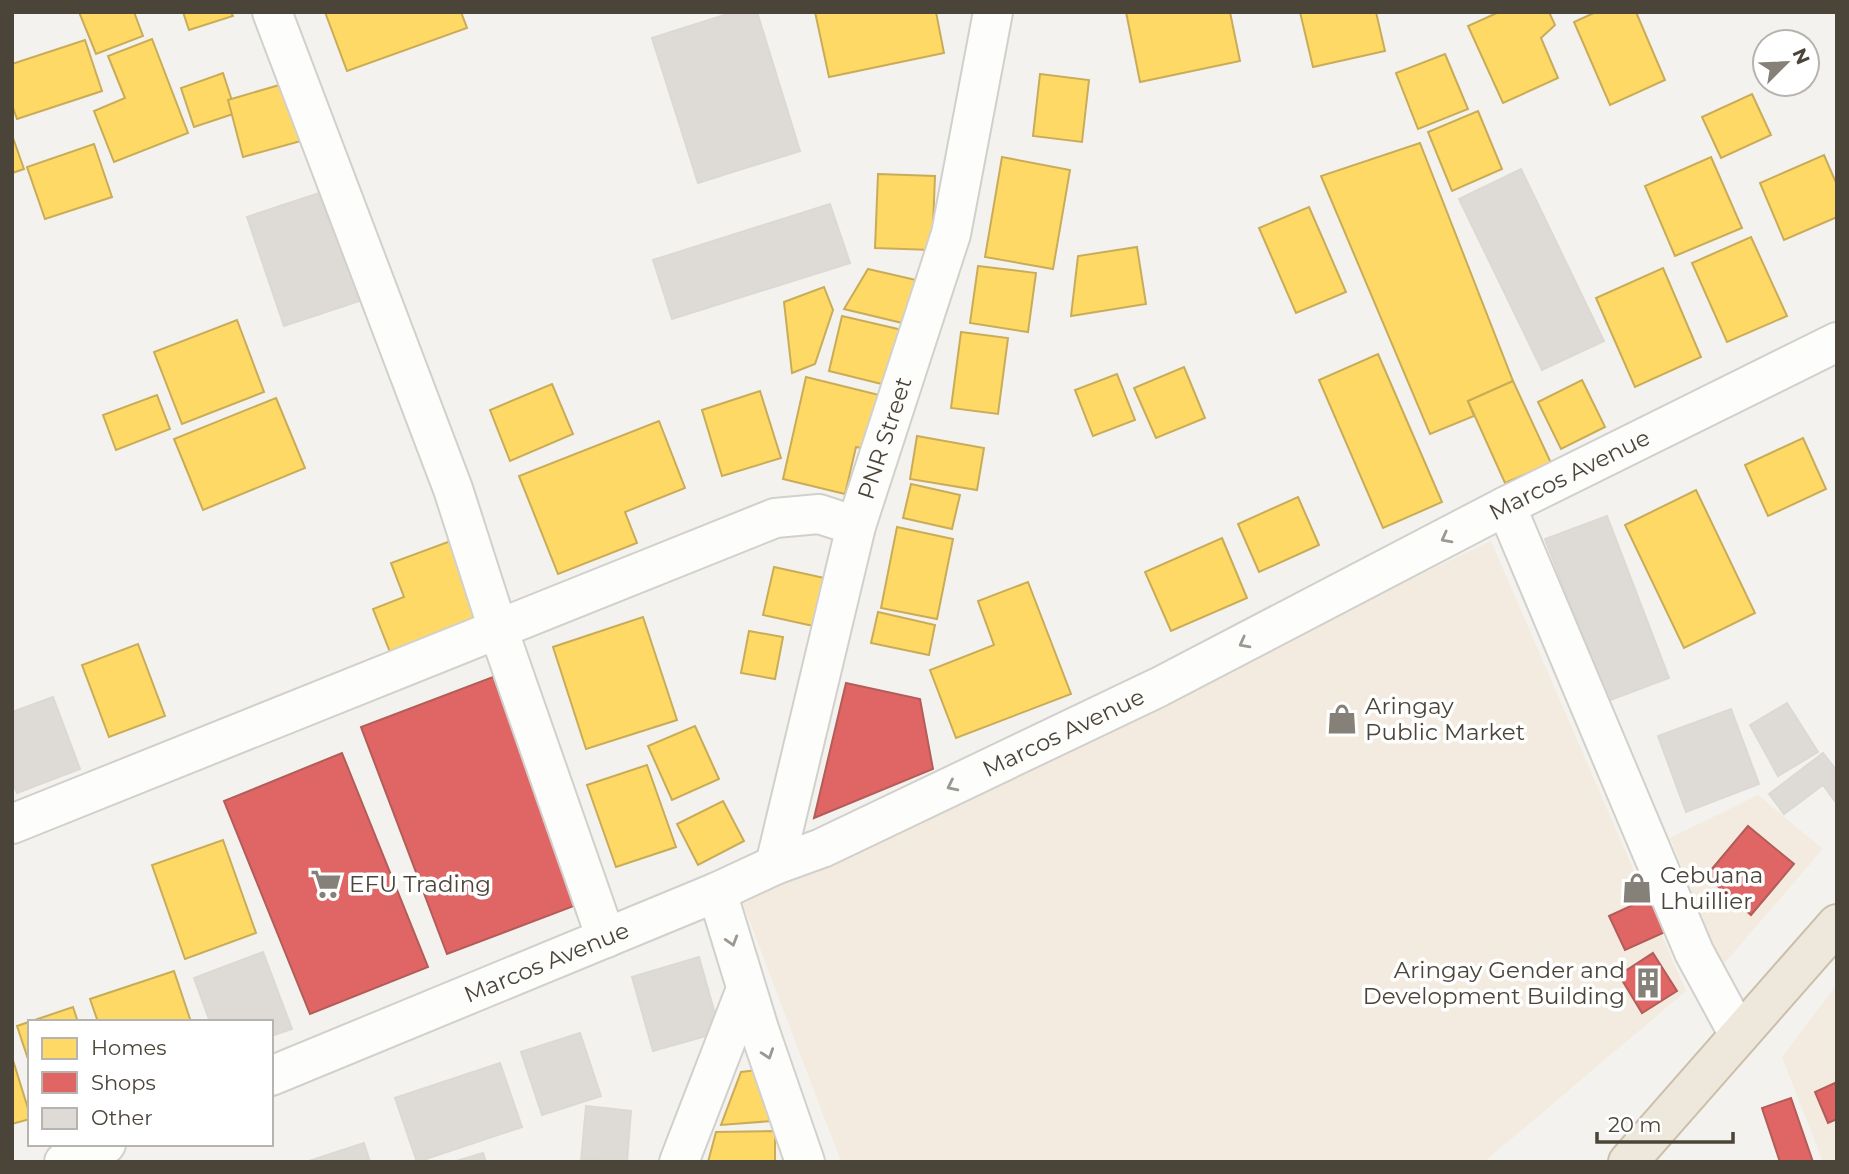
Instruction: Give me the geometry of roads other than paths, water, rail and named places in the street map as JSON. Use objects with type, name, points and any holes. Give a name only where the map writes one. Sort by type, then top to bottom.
[{"type":"highway","points":[[1628,1162],[1837,925]]},
{"type":"street","points":[[272,12],[453,489],[498,629],[606,938]]},
{"type":"street","name":"PNR Street","points":[[775,865],[856,526],[951,234],[993,12]]},
{"type":"street","name":"Marcos Avenue","points":[[273,1075],[717,892],[775,865],[822,848],[1159,687],[1506,506],[1837,342]]},
{"type":"street","points":[[1506,506],[1694,951],[1739,1035]]},
{"type":"street","points":[[12,824],[775,518],[819,514],[856,526]]},
{"type":"street","points":[[717,892],[746,989],[805,1162]]},
{"type":"street","points":[[679,1162],[746,989]]},
{"type":"street","points":[[64,1162],[101,1146]]},
{"type":"place","name":"Aringay Public Market","points":[[1342,719]]},
{"type":"place","name":"EFU Trading","points":[[326,884]]},
{"type":"place","name":"Cebuana Lhuillier","points":[[1637,888]]},
{"type":"place","name":"Aringay Gender and Development Building","points":[[1648,983]]}]
